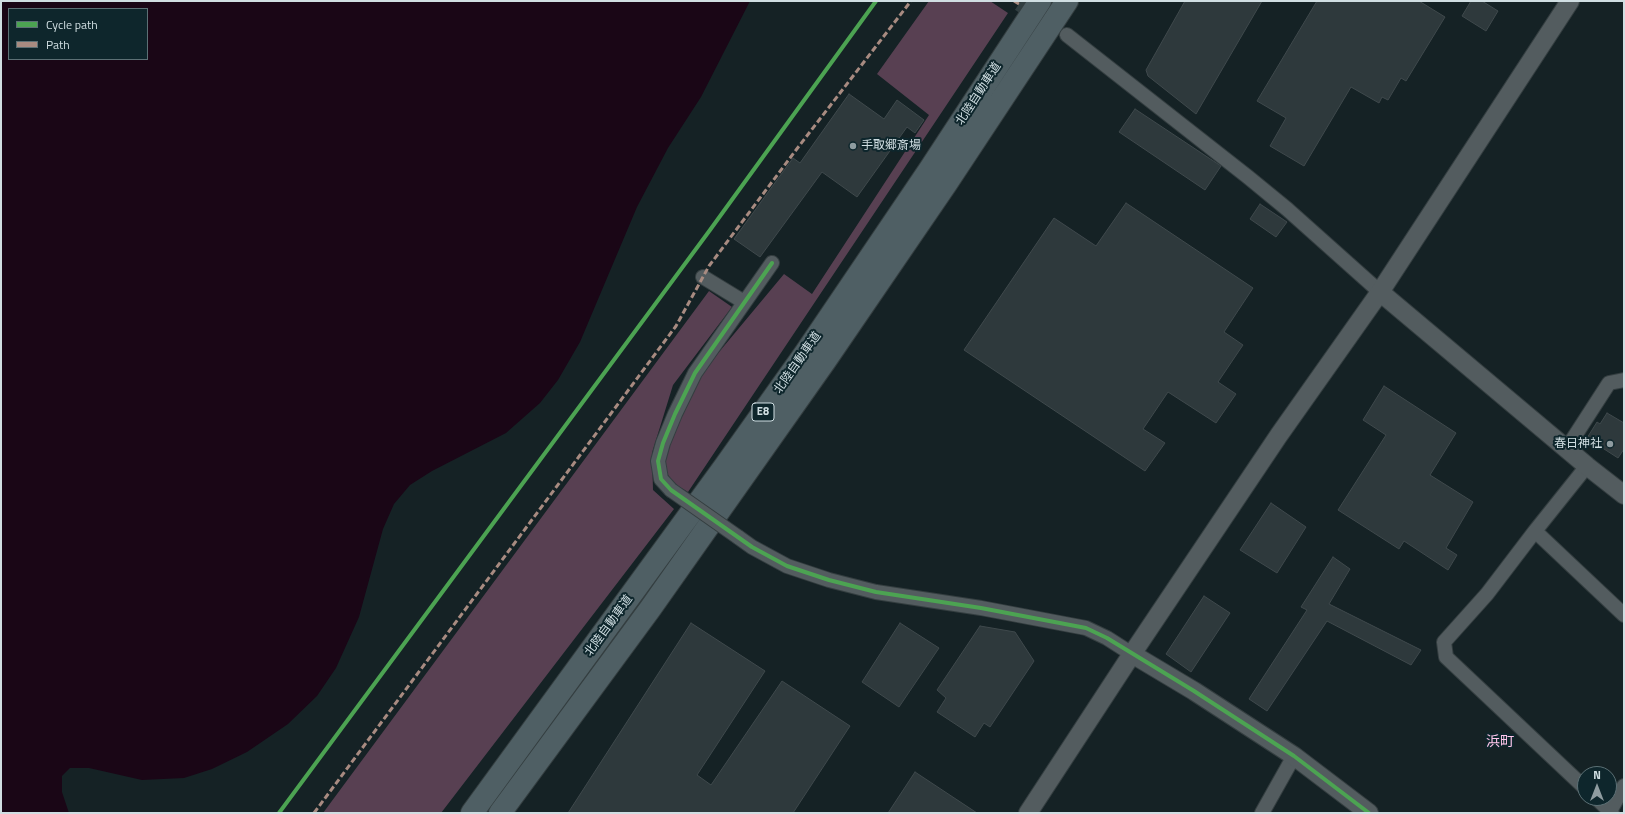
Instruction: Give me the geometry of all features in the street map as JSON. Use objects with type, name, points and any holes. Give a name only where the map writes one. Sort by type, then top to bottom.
[{"type":"highway","name":"北陸自動車道","points":[[472,813],[799,361],[930,170],[1040,1]]},
{"type":"highway","name":"北陸自動車道","points":[[500,813],[650,609],[825,361],[946,184],[1067,1]]},
{"type":"street","points":[[1028,813],[1132,654],[1279,435],[1380,292],[1570,1]]},
{"type":"street","points":[[1067,35],[1287,209],[1380,292],[1587,466],[1624,495]]},
{"type":"street","points":[[772,262],[695,373],[675,414],[663,443],[658,461],[661,479],[671,490],[752,547],[787,566],[828,580],[876,592],[981,608],[1086,628],[1107,638],[1194,691],[1294,756],[1369,813]]},
{"type":"street","points":[[703,277],[744,302]]},
{"type":"street","points":[[1566,448],[1609,383],[1624,380]]},
{"type":"street","points":[[1577,780],[1446,657],[1444,642],[1487,594],[1587,466]]},
{"type":"street","points":[[1535,532],[1624,615]]},
{"type":"street","points":[[1262,813],[1294,756]]},
{"type":"street","points":[[1610,812],[1624,786]]},
{"type":"shaded area","points":[[1,1],[750,1],[701,97],[668,148],[637,207],[580,342],[558,380],[540,403],[506,433],[432,471],[410,485],[394,504],[383,529],[359,617],[336,668],[317,696],[288,724],[247,752],[212,769],[184,778],[142,780],[89,768],[70,768],[62,776],[62,792],[69,813],[1,813]]},
{"type":"shaded area","points":[[929,1],[990,1],[1008,13],[688,492],[673,483],[665,470],[666,451],[699,376],[784,274],[812,294],[929,115],[877,74]]},
{"type":"shaded area","points":[[709,291],[732,307],[673,385],[652,453],[653,490],[674,509],[441,813],[323,813]]},
{"type":"building","points":[[1185,1],[1262,1],[1196,114],[1148,76],[1146,70]]},
{"type":"building","points":[[1317,1],[1419,1],[1445,17],[1406,81],[1401,78],[1388,100],[1382,97],[1379,103],[1351,87],[1304,166],[1270,146],[1286,118],[1257,101]]},
{"type":"building","points":[[1471,1],[1482,1],[1498,11],[1486,31],[1462,16]]},
{"type":"building","points":[[849,94],[884,119],[897,100],[924,120],[915,133],[907,127],[857,197],[822,172],[760,257],[734,239],[793,158],[800,163]]},
{"type":"building","points":[[1135,109],[1221,166],[1205,190],[1119,132]]},
{"type":"building","points":[[1126,203],[1253,288],[1224,332],[1243,345],[1218,382],[1236,394],[1216,423],[1168,392],[1143,429],[1165,443],[1145,471],[964,350],[1054,218],[1096,246]]},
{"type":"building","points":[[1260,204],[1287,222],[1276,237],[1250,219]]},
{"type":"building","points":[[1384,386],[1456,433],[1430,475],[1473,502],[1446,548],[1457,555],[1448,570],[1404,541],[1399,549],[1338,510],[1386,435],[1363,420]]},
{"type":"building","name":"春日神社","points":[[1607,413],[1624,423],[1624,449],[1618,458],[1587,438],[1597,422],[1600,424]]},
{"type":"building","points":[[1271,503],[1306,527],[1277,573],[1240,550]]},
{"type":"building","points":[[1333,557],[1350,569],[1329,604],[1421,650],[1411,665],[1327,621],[1267,711],[1249,699],[1307,610],[1301,607]]},
{"type":"building","points":[[1204,596],[1230,613],[1191,672],[1166,654]]},
{"type":"building","points":[[691,623],[765,671],[697,775],[711,785],[782,681],[850,726],[793,813],[568,813]]},
{"type":"building","points":[[900,623],[939,648],[899,707],[862,682]]},
{"type":"building","points":[[980,626],[1015,632],[1034,661],[990,727],[984,723],[975,737],[937,712],[946,698],[937,690]]},
{"type":"building","points":[[915,772],[977,813],[888,813]]},
{"type":"tunnel","points":[[1019,4],[1039,18]]},
{"type":"marked path","points":[[314,813],[676,326],[709,266],[911,1]]},
{"type":"marked path","points":[[1014,1],[1019,4]]},
{"type":"cycle path","points":[[279,813],[710,230],[876,1]]},
{"type":"cycle path","points":[[772,263],[695,373],[675,414],[663,443],[658,461],[661,479],[671,490],[752,547],[787,566],[829,580],[876,592],[981,608],[1086,628],[1107,638],[1194,691],[1294,756],[1369,813]]},
{"type":"place","name":"手取郷斎場","points":[[853,146]]},
{"type":"place","name":"春日神社","points":[[1610,444]]},
{"type":"district","name":"浜町","points":[[1500,743]]}]
